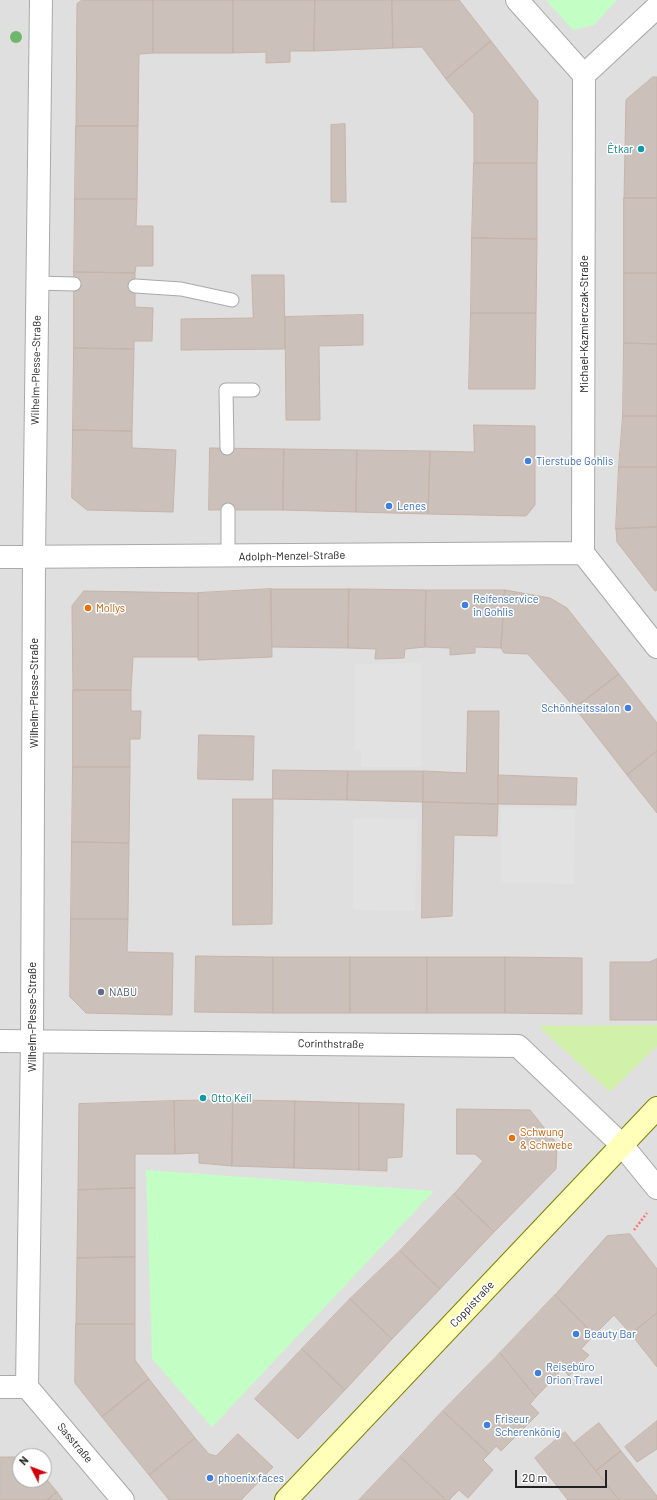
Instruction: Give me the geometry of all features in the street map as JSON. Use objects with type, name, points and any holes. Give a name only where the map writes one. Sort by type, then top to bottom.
[{"type":"main road","name":"Coppistraße","points":[[286,1500],[657,1108]]},
{"type":"street","name":"Wilhelm-Plesse-Straße","points":[[26,1387],[32,1041],[34,558],[40,0]]},
{"type":"street","points":[[517,0],[584,75],[657,7]]},
{"type":"street","name":"Michael-Kazmierczak-Straße","points":[[583,553],[584,75]]},
{"type":"street","points":[[583,553],[657,647]]},
{"type":"street","name":"Adolph-Menzel-Straße","points":[[0,557],[34,558],[583,553]]},
{"type":"street","name":"Corinthstraße","points":[[0,1041],[518,1046],[622,1145],[657,1188]]},
{"type":"street","points":[[0,1387],[26,1387]]},
{"type":"street","name":"Sasstraße","points":[[26,1387],[123,1500]]},
{"type":"lane","points":[[37,283],[74,284]]},
{"type":"lane","points":[[135,286],[182,289],[232,300]]},
{"type":"lane","points":[[227,448],[226,390],[253,390]]},
{"type":"lane","points":[[228,510],[228,556]]},
{"type":"path","points":[[634,1230],[648,1213]]},
{"type":"shaded area","points":[[0,0],[657,0],[657,1500],[0,1500]]},
{"type":"shaded area","points":[[421,663],[421,767],[361,767],[361,751],[355,750],[355,664]]},
{"type":"shaded area","points":[[501,807],[575,809],[574,884],[501,882]]},
{"type":"shaded area","points":[[353,818],[417,819],[415,911],[353,910]]},
{"type":"green space","points":[[546,0],[617,0],[594,25],[573,30]]},
{"type":"green space","points":[[657,1025],[657,1046],[610,1092],[538,1026]]},
{"type":"green space","points":[[146,1170],[434,1191],[212,1427],[152,1359]]},
{"type":"building","points":[[82,0],[153,0],[153,53],[139,54],[138,126],[76,126],[77,4]]},
{"type":"building","points":[[153,0],[233,0],[233,53],[153,53]]},
{"type":"building","points":[[233,0],[315,0],[314,51],[290,51],[290,62],[266,63],[266,52],[233,53]]},
{"type":"building","points":[[315,0],[392,0],[393,48],[314,51]]},
{"type":"building","points":[[392,0],[459,0],[491,41],[446,79],[422,47],[393,48]]},
{"type":"building","points":[[491,41],[538,101],[537,163],[474,163],[474,114],[446,79]]},
{"type":"building","name":"Êtkar","points":[[653,77],[657,77],[657,198],[624,198],[626,100]]},
{"type":"building","points":[[345,124],[346,202],[331,202],[331,125]]},
{"type":"building","points":[[76,126],[138,126],[137,199],[75,199]]},
{"type":"building","points":[[474,163],[537,163],[537,239],[472,238]]},
{"type":"building","points":[[624,198],[657,198],[657,273],[624,273]]},
{"type":"building","points":[[75,199],[137,199],[136,226],[153,226],[153,266],[136,266],[135,273],[74,272]]},
{"type":"building","points":[[472,238],[537,239],[536,313],[471,313]]},
{"type":"building","points":[[74,272],[135,273],[135,307],[153,308],[152,341],[134,341],[134,349],[74,348]]},
{"type":"building","points":[[624,273],[657,273],[657,344],[624,343]]},
{"type":"building","points":[[252,275],[284,275],[285,349],[181,350],[181,319],[253,318]]},
{"type":"building","points":[[471,313],[536,313],[535,389],[469,389]]},
{"type":"building","points":[[363,315],[363,345],[319,346],[320,420],[286,420],[285,317]]},
{"type":"building","points":[[624,343],[657,344],[657,416],[623,416]]},
{"type":"building","points":[[74,348],[134,349],[132,431],[73,430]]},
{"type":"building","points":[[623,416],[657,416],[657,467],[619,467]]},
{"type":"building","points":[[474,425],[535,426],[535,505],[526,516],[428,514],[430,451],[474,452]]},
{"type":"building","points":[[73,430],[132,431],[132,448],[176,450],[173,512],[87,510],[72,498]]},
{"type":"building","points":[[210,448],[284,449],[283,510],[209,510]]},
{"type":"building","points":[[284,449],[357,450],[356,512],[283,510]]},
{"type":"building","points":[[357,450],[430,451],[428,514],[356,512]]},
{"type":"building","points":[[619,467],[657,467],[657,527],[616,529]]},
{"type":"building","points":[[657,527],[657,590],[655,591],[617,542],[616,529]]},
{"type":"building","points":[[271,589],[349,589],[348,648],[272,647]]},
{"type":"building","points":[[271,589],[272,657],[198,660],[198,593]]},
{"type":"building","points":[[349,589],[426,590],[425,647],[405,649],[404,658],[375,659],[376,649],[348,648]]},
{"type":"building","points":[[426,590],[505,590],[501,648],[475,647],[475,653],[450,655],[450,648],[425,647]]},
{"type":"building","points":[[505,590],[550,598],[567,608],[619,674],[575,708],[528,654],[504,653],[501,648]]},
{"type":"building","points":[[84,591],[198,593],[198,657],[133,657],[131,690],[73,690],[72,606]]},
{"type":"building","points":[[619,674],[657,723],[657,751],[627,775],[575,708]]},
{"type":"building","points":[[73,690],[131,690],[131,711],[141,711],[140,739],[130,739],[130,767],[73,767]]},
{"type":"building","points":[[468,711],[499,711],[498,804],[423,802],[423,771],[466,773]]},
{"type":"building","points":[[199,735],[254,736],[253,780],[198,779]]},
{"type":"building","points":[[657,751],[657,813],[627,775]]},
{"type":"building","points":[[73,767],[130,767],[129,843],[72,842]]},
{"type":"building","points":[[273,770],[348,771],[347,800],[273,799]]},
{"type":"building","points":[[348,771],[423,771],[423,802],[347,800]]},
{"type":"building","points":[[498,775],[577,778],[576,805],[498,804]]},
{"type":"building","points":[[233,799],[273,799],[272,924],[233,925]]},
{"type":"building","points":[[423,802],[498,804],[497,836],[454,835],[452,916],[422,918]]},
{"type":"building","points":[[72,842],[129,843],[128,919],[71,919]]},
{"type":"building","points":[[71,919],[128,919],[127,952],[173,953],[172,1015],[86,1013],[70,997]]},
{"type":"building","points":[[196,956],[273,957],[273,1013],[195,1012]]},
{"type":"building","points":[[273,957],[350,957],[350,1013],[273,1013]]},
{"type":"building","points":[[350,957],[427,957],[427,1013],[350,1013]]},
{"type":"building","points":[[427,957],[505,957],[505,1013],[427,1013]]},
{"type":"building","points":[[505,957],[582,958],[582,1014],[505,1013]]},
{"type":"building","points":[[657,959],[657,1020],[610,1020],[610,962],[649,962]]},
{"type":"building","points":[[233,1100],[295,1101],[294,1168],[232,1166]]},
{"type":"building","points":[[233,1100],[232,1166],[199,1163],[199,1153],[175,1154],[174,1101]]},
{"type":"building","points":[[174,1101],[175,1154],[135,1154],[135,1188],[78,1190],[79,1104]]},
{"type":"building","points":[[295,1101],[359,1103],[359,1170],[294,1168]]},
{"type":"building","points":[[359,1103],[404,1104],[402,1157],[387,1158],[387,1171],[359,1170]]},
{"type":"building","points":[[457,1109],[530,1110],[557,1144],[556,1169],[494,1232],[454,1194],[483,1161],[475,1154],[457,1154]]},
{"type":"building","points":[[135,1188],[135,1257],[77,1258],[78,1190]]},
{"type":"building","points":[[454,1194],[494,1232],[440,1289],[400,1251]]},
{"type":"building","points":[[630,1234],[657,1269],[657,1313],[631,1334],[614,1315],[594,1335],[555,1295],[607,1236]]},
{"type":"building","points":[[400,1251],[440,1289],[392,1339],[350,1299]]},
{"type":"building","points":[[135,1257],[135,1324],[76,1324],[77,1258]]},
{"type":"building","points":[[555,1295],[594,1335],[581,1349],[589,1355],[569,1376],[563,1369],[536,1397],[500,1353]]},
{"type":"building","points":[[350,1299],[392,1339],[345,1390],[302,1349]]},
{"type":"building","points":[[657,1313],[657,1367],[631,1334]]},
{"type":"building","points":[[76,1324],[135,1324],[135,1360],[149,1379],[102,1417],[75,1383]]},
{"type":"building","points":[[302,1349],[345,1390],[298,1439],[255,1399]]},
{"type":"building","points":[[500,1353],[536,1397],[530,1404],[539,1413],[501,1451],[496,1446],[489,1454],[443,1411]]},
{"type":"building","points":[[149,1379],[195,1438],[149,1475],[102,1417]]},
{"type":"building","points":[[443,1411],[489,1454],[483,1460],[493,1470],[468,1498],[459,1490],[449,1500],[446,1500],[400,1457]]},
{"type":"building","points":[[657,1421],[657,1449],[637,1462],[625,1447]]},
{"type":"building","points":[[599,1423],[621,1451],[596,1471],[574,1443]]},
{"type":"building","points":[[565,1432],[619,1500],[568,1500],[535,1458]]},
{"type":"building","points":[[238,1434],[273,1467],[241,1500],[169,1500],[149,1475],[195,1438],[209,1454],[216,1456]]},
{"type":"building","points":[[621,1451],[657,1496],[657,1500],[619,1500],[596,1471]]},
{"type":"building","points":[[0,1457],[12,1457],[12,1488],[52,1488],[52,1486],[57,1492],[47,1500],[0,1500]]},
{"type":"building","points":[[400,1457],[446,1500],[359,1500]]},
{"type":"building","points":[[57,1492],[63,1500],[47,1500]]},
{"type":"place","name":"Êtkar","points":[[641,149]]},
{"type":"place","name":"Tierstube Gohlis","points":[[528,461]]},
{"type":"place","name":"Lenes","points":[[389,506]]},
{"type":"place","name":"Reifenservice in Gohlis","points":[[465,605]]},
{"type":"place","name":"Mollys","points":[[88,608]]},
{"type":"place","name":"Schönheitssalon","points":[[628,708]]},
{"type":"place","name":"NABU","points":[[101,992]]},
{"type":"place","name":"Otto Keil","points":[[203,1098]]},
{"type":"place","name":"Schwung & Schwebe","points":[[512,1138]]},
{"type":"place","name":"Beauty Bar","points":[[576,1334]]},
{"type":"place","name":"Reisebüro Orion Travel","points":[[538,1373]]},
{"type":"place","name":"Friseur Scherenkönig","points":[[487,1425]]},
{"type":"place","name":"phoenix faces","points":[[210,1478]]}]
